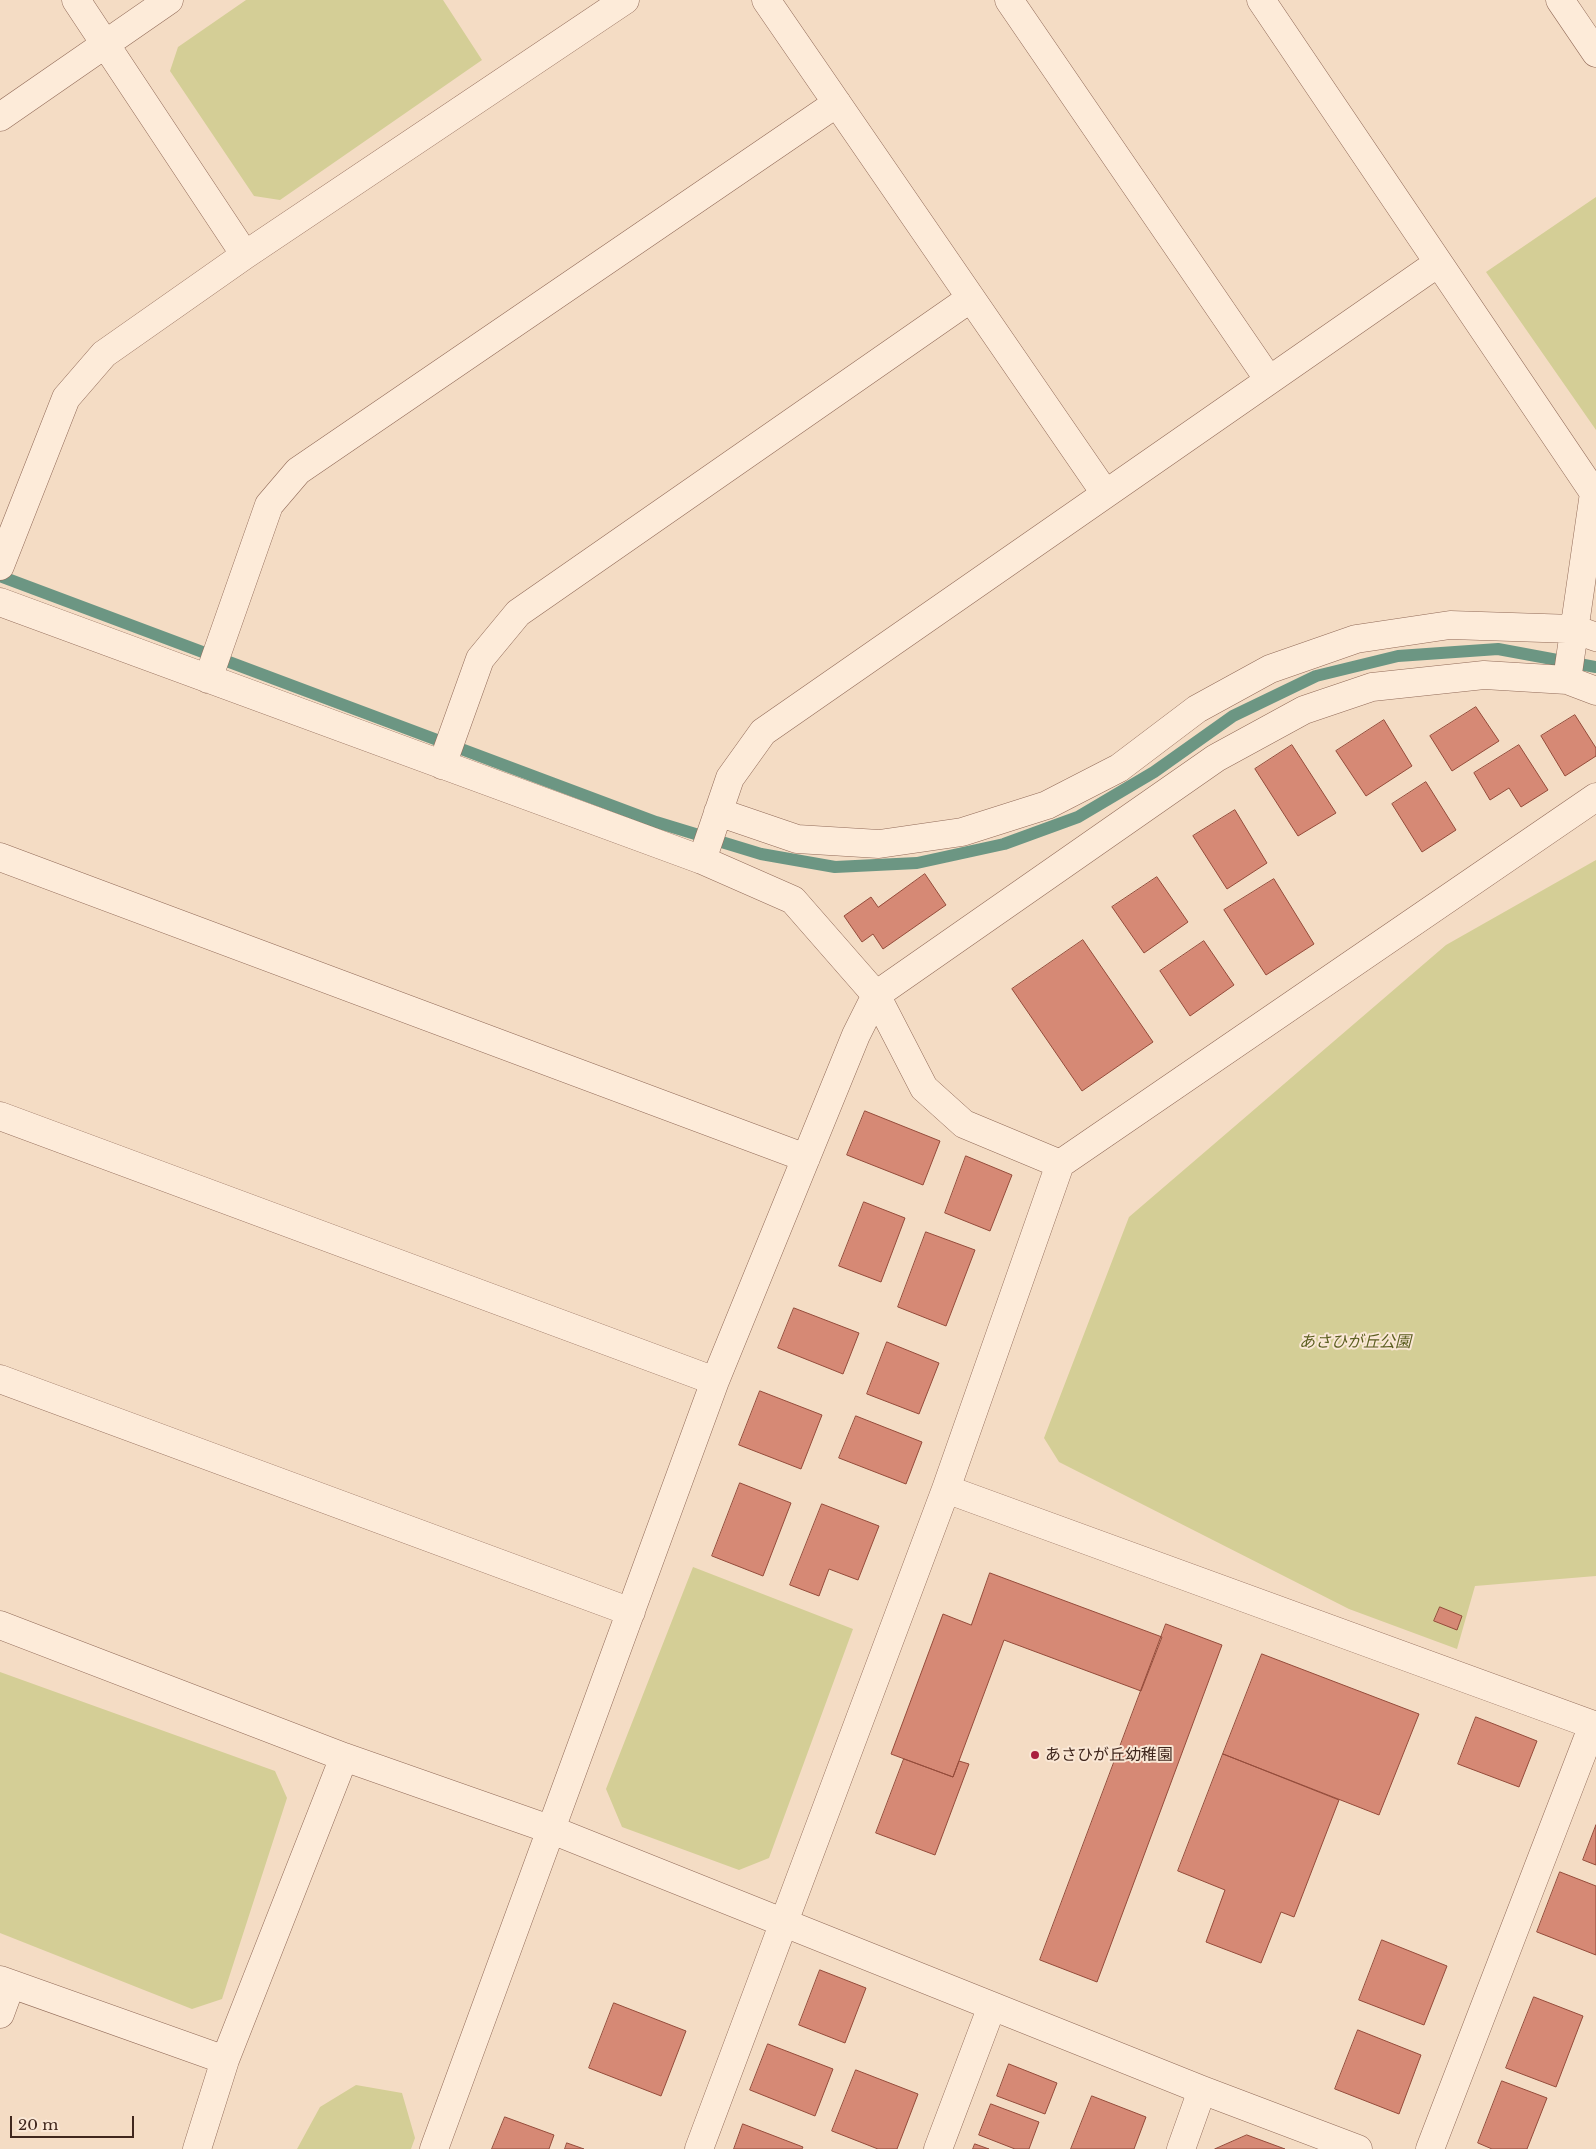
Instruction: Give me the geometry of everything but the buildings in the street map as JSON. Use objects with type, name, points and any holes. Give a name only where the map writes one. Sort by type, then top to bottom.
[{"type":"street","points":[[76,0],[245,255]]},
{"type":"street","points":[[0,117],[169,0]]},
{"type":"street","points":[[0,566],[66,398],[104,354],[245,255],[625,0]]},
{"type":"street","points":[[766,0],[1106,493]]},
{"type":"street","points":[[1010,0],[1269,380]]},
{"type":"street","points":[[1261,0],[1595,492],[1585,633],[1567,680]]},
{"type":"street","points":[[1560,0],[1596,53]]},
{"type":"street","points":[[208,679],[269,505],[298,471],[837,103]]},
{"type":"street","points":[[702,860],[730,778],[763,732],[1438,263]]},
{"type":"street","points":[[442,765],[480,659],[518,613],[971,298]]},
{"type":"street","points":[[0,602],[702,860],[793,900],[876,995],[924,1088],[964,1124],[1060,1164]]},
{"type":"street","points":[[718,812],[798,839],[879,844],[962,832],[1046,805],[1118,768],[1197,709],[1270,669],[1356,639],[1450,625],[1585,633]]},
{"type":"street","points":[[434,2149],[715,1381],[856,1035],[876,995],[1216,758],[1304,710],[1372,687],[1484,675],[1567,680],[1596,691]]},
{"type":"street","points":[[699,2149],[946,1489],[1060,1164],[1596,798]]},
{"type":"street","points":[[0,857],[806,1158]]},
{"type":"street","points":[[0,1116],[715,1381]]},
{"type":"street","points":[[0,1380],[631,1612]]},
{"type":"street","points":[[946,1489],[1595,1726],[1430,2149]]},
{"type":"street","points":[[0,1625],[344,1756],[552,1830],[1202,2090],[1358,2149]]},
{"type":"street","points":[[197,2149],[225,2060],[344,1756]]},
{"type":"street","points":[[0,2014],[6,1982],[225,2060]]},
{"type":"street","points":[[938,2149],[992,2006]]},
{"type":"street","points":[[1181,2149],[1202,2090]]},
{"type":"green space","points":[[246,0],[443,0],[482,60],[280,200],[254,196],[170,71],[178,47]]},
{"type":"green space","points":[[1596,197],[1596,430],[1486,272]]},
{"type":"green space","name":"あさひが丘公園","points":[[1596,860],[1596,1576],[1475,1586],[1457,1649],[1349,1609],[1059,1462],[1044,1438],[1129,1217],[1446,945]]},
{"type":"green space","points":[[693,1567],[853,1629],[769,1858],[739,1870],[622,1827],[606,1789]]},
{"type":"green space","points":[[0,1672],[275,1771],[287,1798],[222,1999],[192,2009],[0,1933]]},
{"type":"green space","points":[[356,2085],[402,2093],[415,2138],[411,2149],[297,2149],[320,2107]]},
{"type":"waterway","points":[[0,576],[656,822],[761,854],[835,867],[917,863],[1004,844],[1078,817],[1154,772],[1233,716],[1316,676],[1398,656],[1498,649],[1596,667]]},
{"type":"place","name":"あさひが丘幼稚園","points":[[1035,1755]]}]
